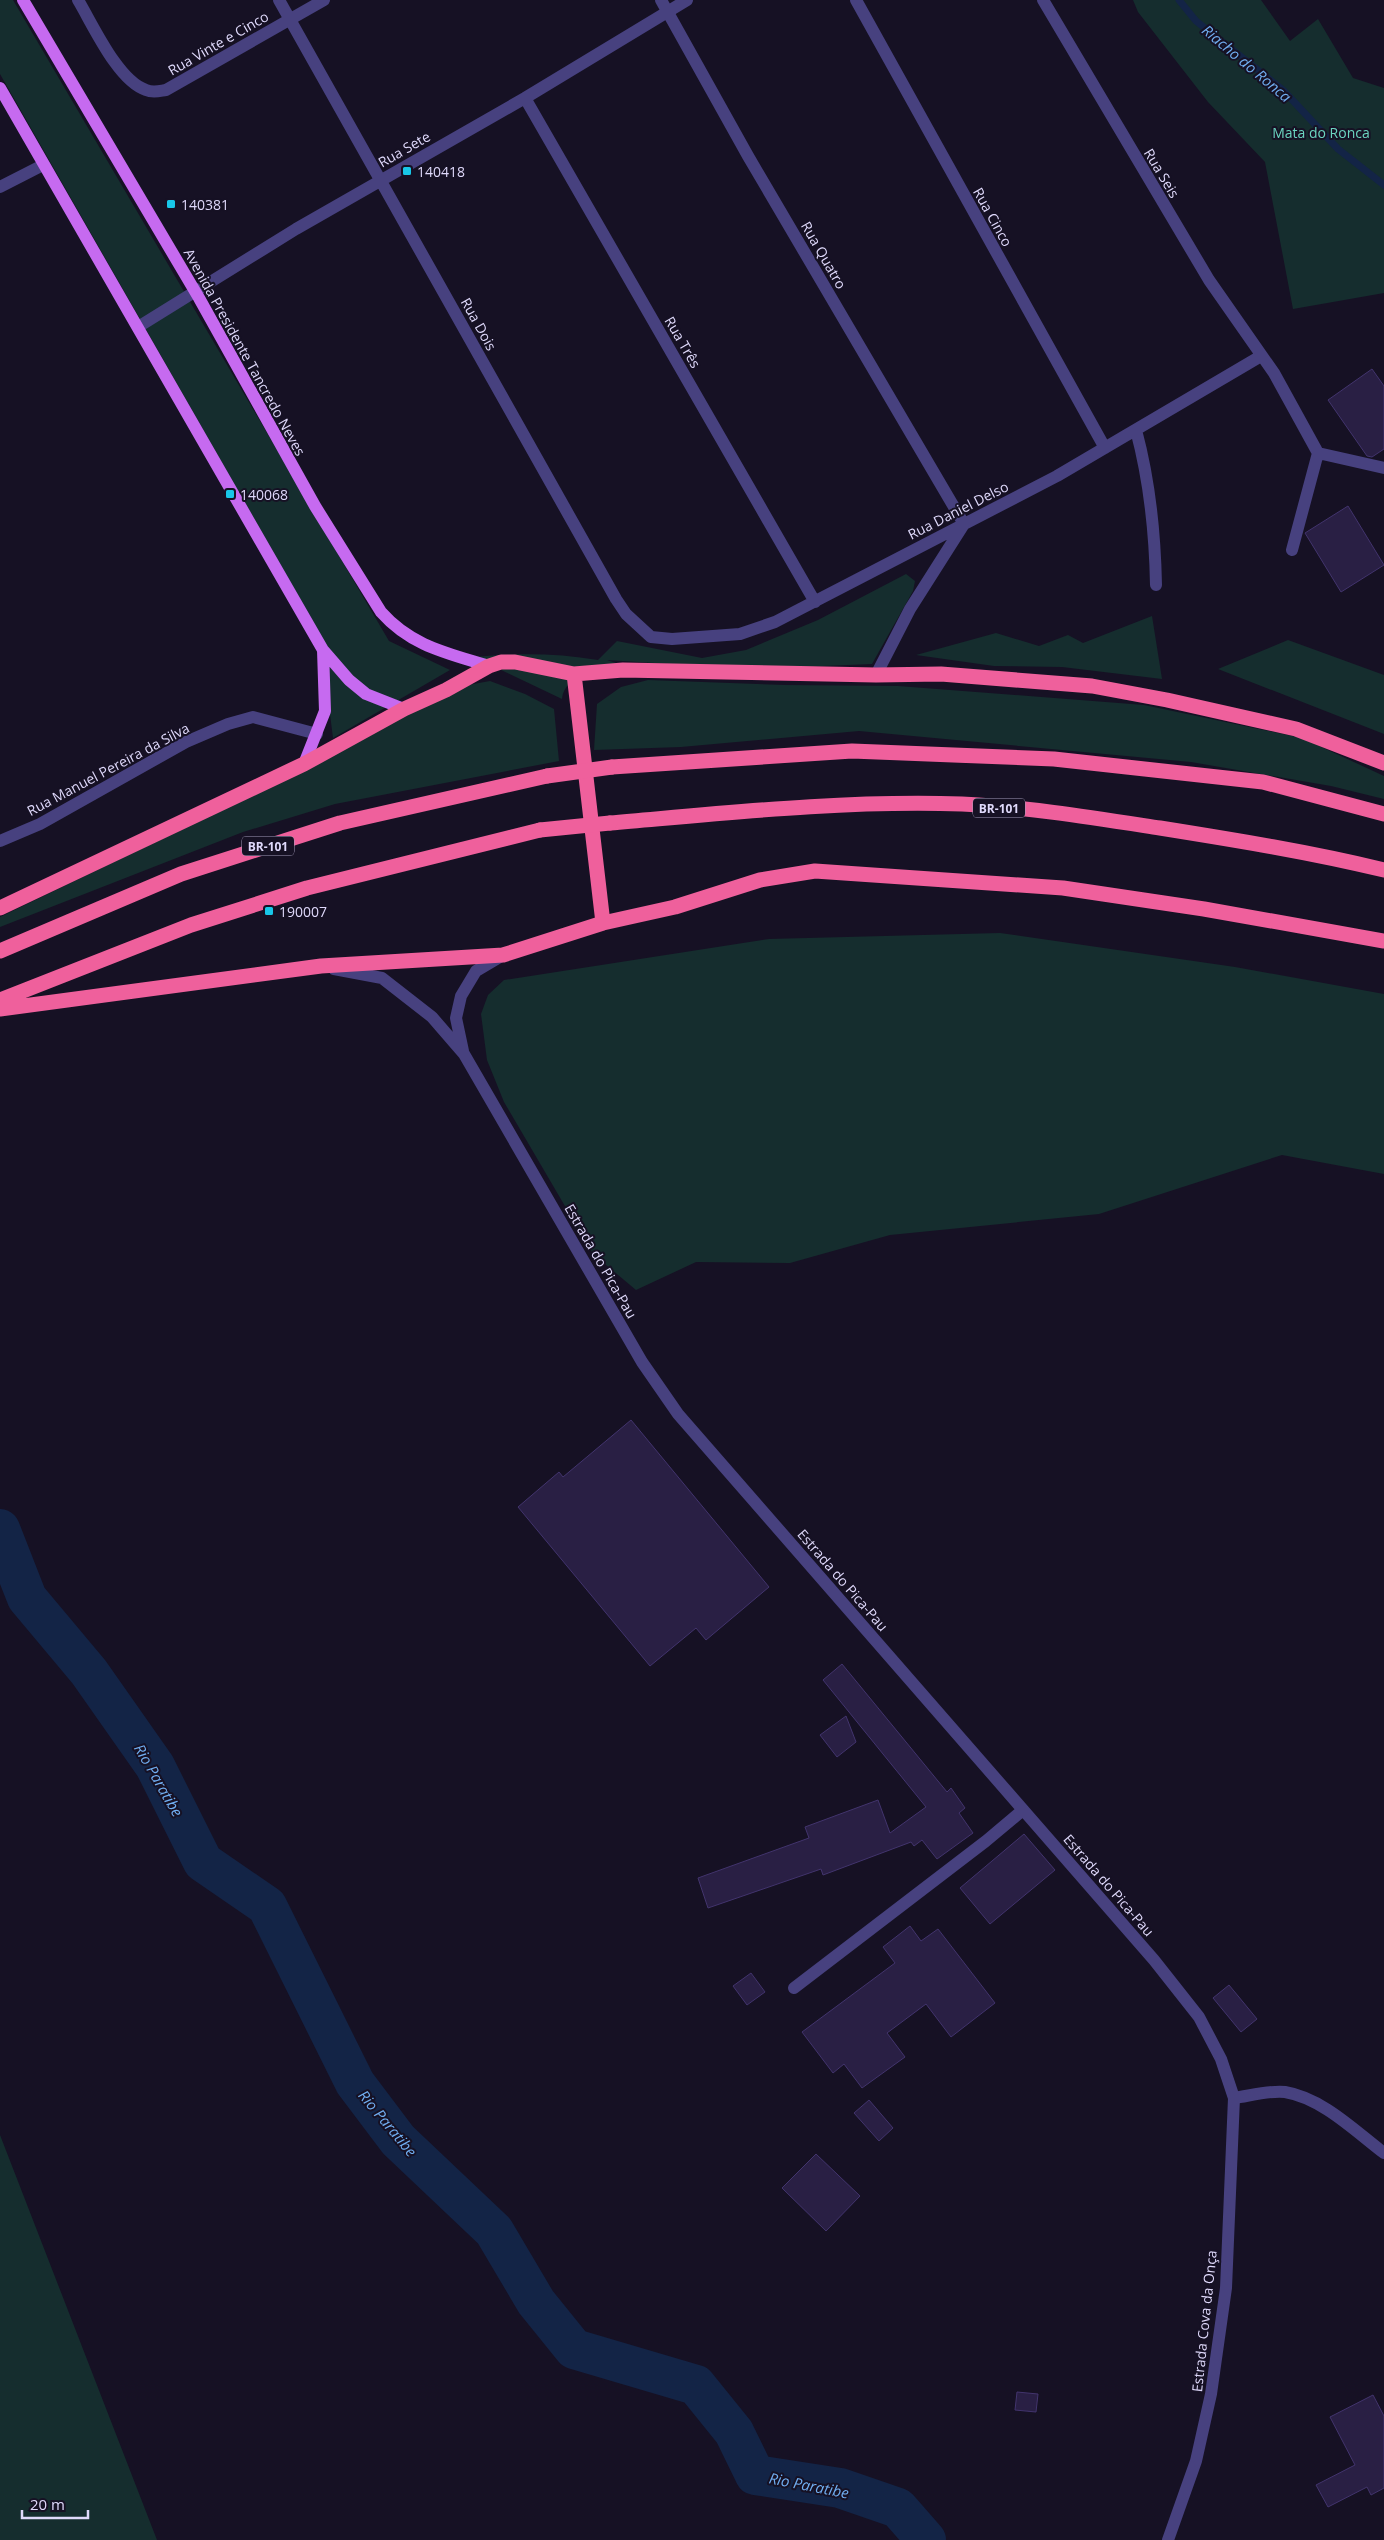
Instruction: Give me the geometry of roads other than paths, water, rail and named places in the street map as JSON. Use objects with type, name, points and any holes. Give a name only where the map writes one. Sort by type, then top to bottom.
[{"type":"highway","points":[[0,908],[304,764],[404,709],[446,690],[489,666],[515,662],[574,674],[632,670],[876,675],[941,674],[1010,678],[1120,691],[1296,728],[1384,763]]},
{"type":"highway","points":[[574,674],[603,923]]},
{"type":"highway","name":"BR-101","points":[[0,951],[181,874],[330,826],[547,776],[612,767],[852,752],[1054,758],[1263,782],[1384,814]]},
{"type":"highway","name":"BR-101","points":[[0,1000],[191,925],[307,888],[540,830],[610,823],[735,812],[870,804],[963,804],[1089,817],[1220,837],[1384,870]]},
{"type":"highway","points":[[0,1009],[321,966],[503,955],[603,923],[675,907],[760,880],[815,871],[1063,888],[1204,909],[1384,941]]},
{"type":"main road","name":"Avenida Presidente Tancredo Neves","points":[[23,0],[195,292],[315,506],[381,612],[391,623],[423,645],[489,666]]},
{"type":"main road","points":[[0,88],[323,650],[349,680],[366,694],[404,709]]},
{"type":"main road","points":[[304,764],[325,711],[323,650]]},
{"type":"street","name":"Rua Vinte e Cinco","points":[[78,0],[115,62],[133,83],[145,90],[154,92],[166,90],[324,0]]},
{"type":"street","name":"Rua Dois","points":[[279,0],[616,599],[626,614],[651,637]]},
{"type":"street","name":"Rua Sete","points":[[138,327],[296,229],[525,98],[664,5],[687,0]]},
{"type":"street","name":"Rua Cinco","points":[[856,0],[1105,448]]},
{"type":"street","name":"Rua Seis","points":[[1043,0],[1204,272],[1284,390],[1318,453]]},
{"type":"street","name":"Rua Quatro","points":[[664,5],[748,156],[964,524]]},
{"type":"street","name":"Rua Três","points":[[525,98],[815,602]]},
{"type":"street","points":[[0,187],[43,164]]},
{"type":"street","name":"Rua Daniel Delso","points":[[651,637],[672,639],[740,634],[775,622],[1057,476],[1261,356]]},
{"type":"street","points":[[1136,430],[1146,466],[1153,508],[1156,585]]},
{"type":"street","points":[[1292,550],[1318,453],[1384,468]]},
{"type":"street","points":[[876,675],[910,608],[964,524]]},
{"type":"street","name":"Rua Manuel Pereira da Silva","points":[[0,841],[40,824],[186,742],[228,724],[253,717],[317,734]]},
{"type":"street","name":"Estrada do Pica-Pau","points":[[464,1054],[456,1018],[461,996],[476,971],[503,955]]},
{"type":"street","name":"Estrada do Pica-Pau","points":[[321,966],[382,978],[432,1017],[464,1054],[642,1362],[678,1414],[1154,1960],[1199,2017],[1221,2059],[1234,2098]]},
{"type":"street","points":[[794,1988],[986,1841],[1023,1810]]},
{"type":"street","points":[[1234,2098],[1283,2092],[1304,2097],[1384,2153]]},
{"type":"street","name":"Estrada Cova da Onça","points":[[1168,2540],[1196,2461],[1212,2394],[1226,2288],[1234,2098]]},
{"type":"waterway","name":"Riacho do Ronca","points":[[1179,0],[1196,21],[1283,90],[1338,149],[1384,185]]},
{"type":"waterway","name":"Rio Paratibe","points":[[0,1529],[27,1598],[89,1672],[155,1766],[203,1862],[267,1906],[355,2083],[398,2140],[494,2231],[536,2302],[574,2349],[696,2385],[734,2432],[755,2475],[840,2488],[898,2508],[926,2540]]},
{"type":"place","name":"140418","points":[[407,171]]},
{"type":"place","name":"140381","points":[[171,204]]},
{"type":"place","name":"140068","points":[[230,494]]},
{"type":"place","name":"190007","points":[[269,911]]},
{"type":"park label","name":"Mata do Ronca","points":[[1321,132]]}]
